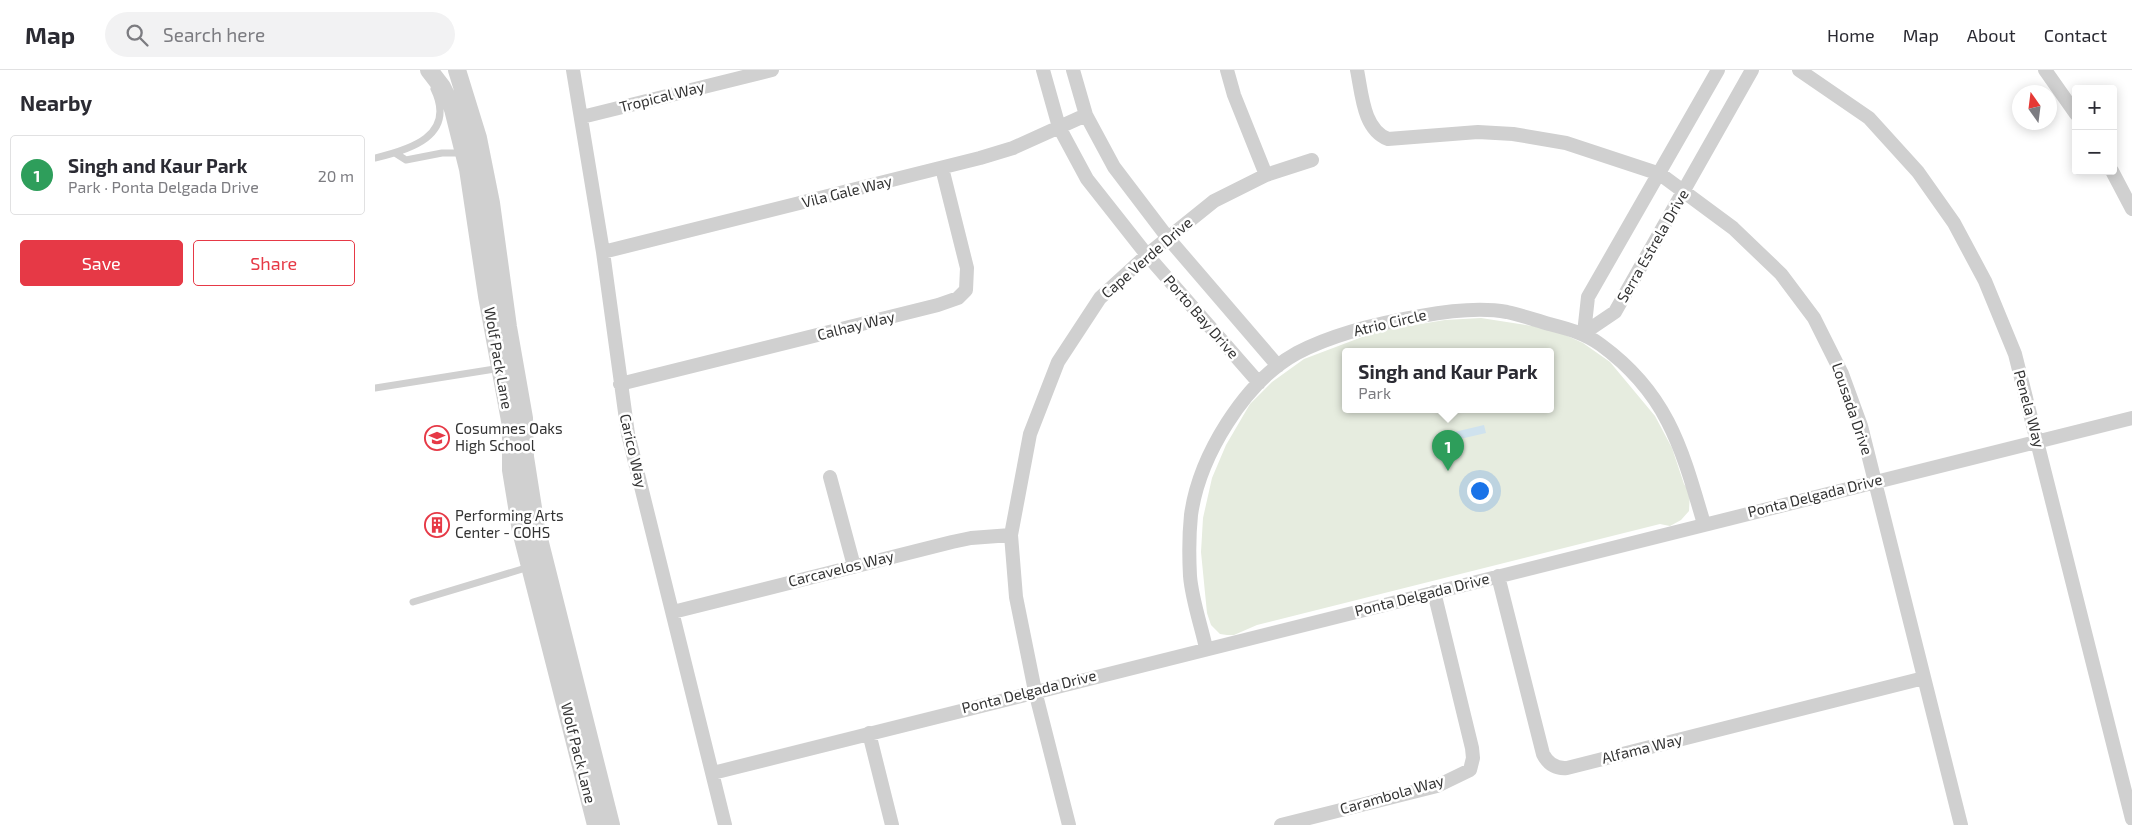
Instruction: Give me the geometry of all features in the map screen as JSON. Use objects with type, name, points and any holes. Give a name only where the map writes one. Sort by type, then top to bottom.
[{"type":"street","name":"Wolf Pack Lane","points":[[429,70],[442,86],[450,102],[463,153],[507,367],[524,418],[525,457],[536,527],[611,825]]},
{"type":"street","name":"Wolf Pack Lane","points":[[457,70],[484,165],[507,367],[513,490],[530,567],[596,825]]},
{"type":"street","name":"Carico Way","points":[[573,70],[603,252],[628,434],[725,825]]},
{"type":"street","name":"Tropical Way","points":[[582,116],[772,70]]},
{"type":"street","name":"Porto Bay Drive","points":[[1043,70],[1059,127],[1087,179],[1147,255],[1259,383]]},
{"type":"street","name":"Porto Bay Drive","points":[[1073,70],[1086,116],[1114,167],[1168,238],[1278,366]]},
{"type":"street","points":[[1227,70],[1234,95],[1266,175]]},
{"type":"street","name":"Lousada Drive","points":[[1357,70],[1371,126],[1378,135],[1388,139],[1478,132],[1513,134],[1566,143],[1661,174],[1733,228],[1781,274],[1814,318],[1843,374],[1861,426],[1961,825]]},
{"type":"street","name":"Serra Estrela Drive","points":[[1584,333],[1588,297],[1661,174],[1718,70]]},
{"type":"street","name":"Serra Estrela Drive","points":[[1584,333],[1615,312],[1752,70]]},
{"type":"street","name":"Penela Way","points":[[1799,70],[1869,118],[1918,172],[1953,223],[1985,282],[2015,354],[2132,819]]},
{"type":"street","points":[[2045,70],[2072,108]]},
{"type":"street","name":"Vila Gale Way","points":[[603,252],[942,168],[1013,148],[1086,116]]},
{"type":"street","name":"Cape Verde Drive","points":[[1069,825],[1035,691],[1016,597],[1011,535],[1030,434],[1058,362],[1099,298],[1147,255],[1214,201],[1266,175],[1312,160]]},
{"type":"street","name":"Calhay Way","points":[[620,384],[938,305],[958,298],[966,290],[967,268],[942,168]]},
{"type":"street","points":[[2114,175],[2132,209]]},
{"type":"street","name":"Atrio Circle","points":[[1206,648],[1190,577],[1191,515],[1207,458],[1236,409],[1259,383],[1278,366],[1297,353],[1339,335],[1399,319],[1447,311],[1506,312],[1584,333],[1626,366],[1651,394],[1660,408],[1673,429],[1683,455],[1703,524]]},
{"type":"street","name":"Ponta Delgada Drive","points":[[713,773],[1206,648],[2132,418]]},
{"type":"street","points":[[830,477],[854,566]]},
{"type":"street","name":"Carcavelos Way","points":[[673,612],[971,538],[1011,535]]},
{"type":"street","name":"Alfama Way","points":[[1498,576],[1543,754],[1548,762],[1556,767],[1567,768],[1924,678]]},
{"type":"street","name":"Carambola Way","points":[[1281,825],[1437,786],[1470,770],[1473,758],[1472,748],[1434,592]]},
{"type":"street","points":[[869,733],[892,825]]},
{"type":"lane","points":[[375,158],[395,153],[425,140],[437,123],[439,101],[433,87],[421,70]]},
{"type":"lane","points":[[395,153],[406,160],[442,153],[463,153]]},
{"type":"lane","points":[[375,388],[507,367]]},
{"type":"lane","points":[[413,602],[530,567]]},
{"type":"shaded area","points":[[1481,318],[1552,329],[1583,343],[1610,362],[1655,416],[1672,448],[1684,484],[1690,492],[1689,511],[1681,520],[1670,526],[1660,524],[1257,625],[1234,635],[1220,634],[1211,625],[1207,613],[1201,552],[1203,518],[1212,478],[1226,445],[1250,404],[1272,382],[1304,359],[1378,331],[1445,320]]},
{"type":"water","points":[[1484,425],[1486,433],[1447,442],[1446,434]]},
{"type":"place","name":"Cosumnes Oaks High School","points":[[437,438]]},
{"type":"place","name":"Singh and Kaur Park","points":[[1448,471]]},
{"type":"place","name":"Performing Arts Center - COHS","points":[[437,525]]}]
